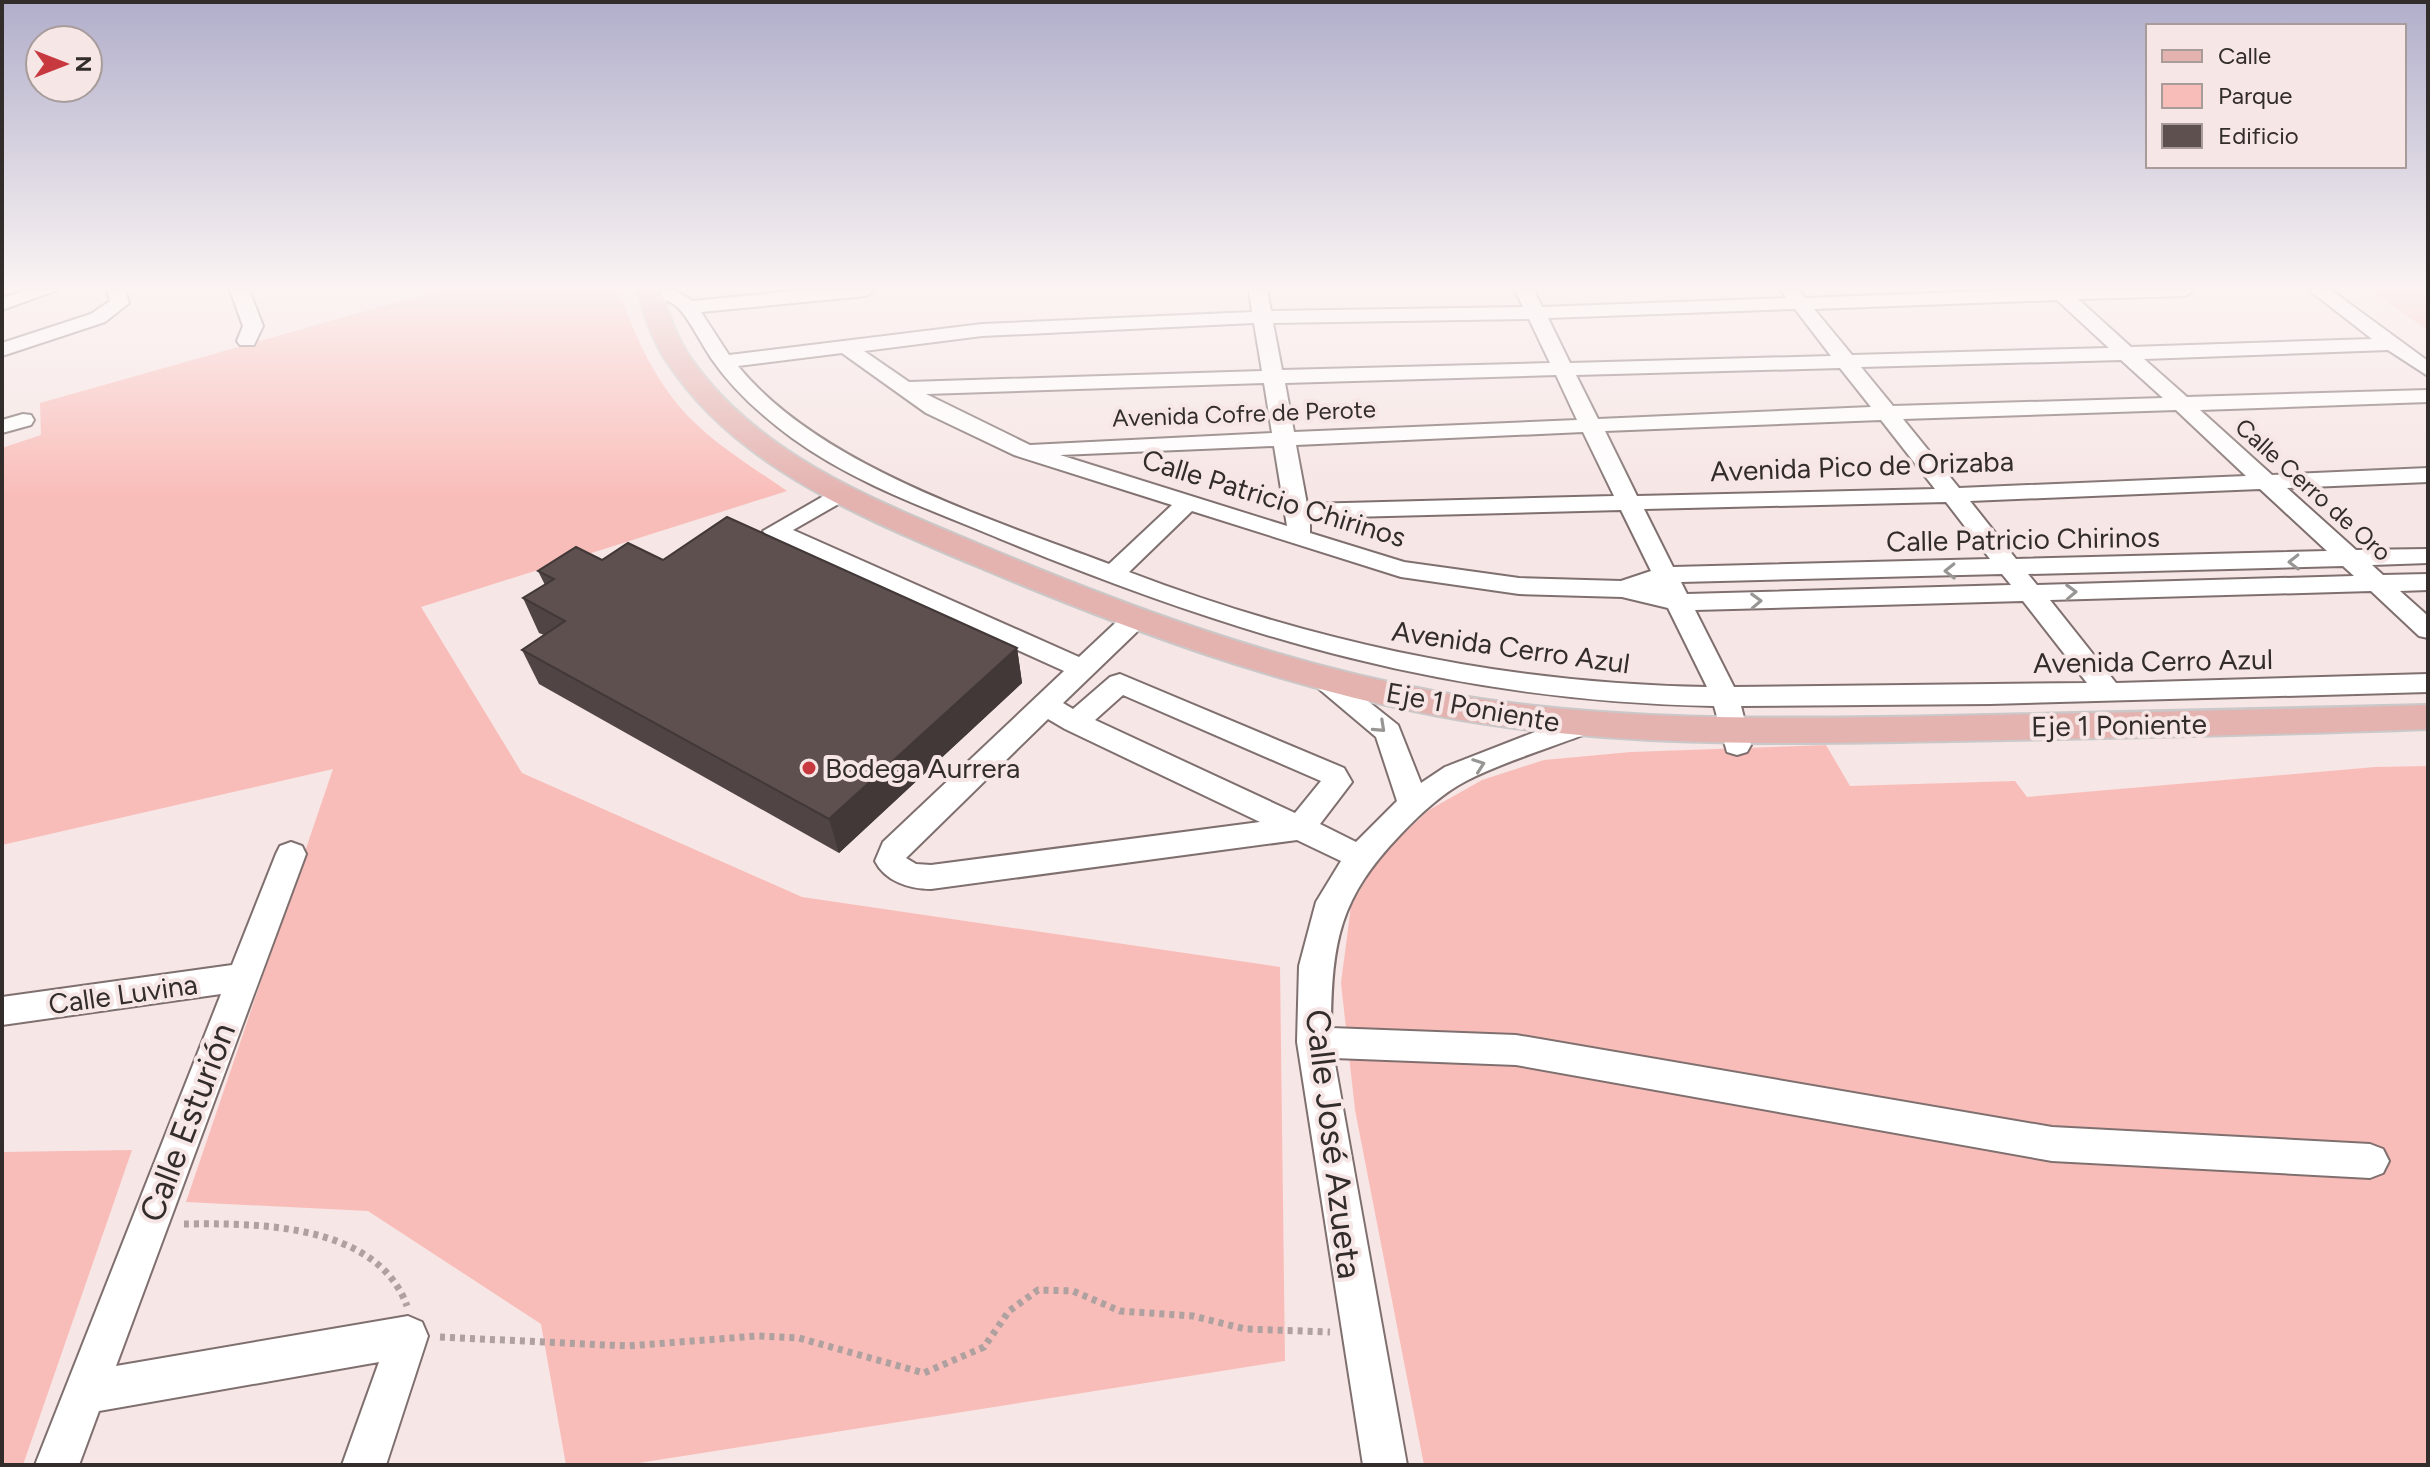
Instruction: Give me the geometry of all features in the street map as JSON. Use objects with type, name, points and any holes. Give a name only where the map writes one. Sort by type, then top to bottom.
[{"type":"main road","name":"Eje 1 Poniente","points":[[678,358],[723,412],[791,464],[841,493],[1020,573],[1137,617],[1321,677],[1437,704],[1581,725],[2428,717]]},
{"type":"street","points":[[2,367],[28,358]]},
{"type":"street","name":"Avenida Cerro Azul","points":[[722,358],[744,387],[777,416],[882,481],[1111,576],[1242,624],[1362,656],[1473,677],[1593,693],[1731,725],[2109,692],[2428,683]]},
{"type":"street","points":[[724,362],[751,358]]},
{"type":"street","name":"Calle Patricio Chirinos","points":[[861,358],[901,389],[961,423],[1022,450],[1186,504],[1401,569],[1452,580],[1519,586],[1622,589],[1678,602],[2428,582]]},
{"type":"street","points":[[1270,358],[1301,537]]},
{"type":"street","points":[[1557,358],[1678,602],[1731,725]]},
{"type":"street","points":[[1846,358],[2109,692]]},
{"type":"street","points":[[901,389],[1273,375],[1990,358]]},
{"type":"street","name":"Calle Cerro de Oro","points":[[2132,358],[2428,630]]},
{"type":"street","points":[[2412,358],[2428,370]]},
{"type":"street","name":"Avenida Cofre de Perote","points":[[1022,450],[1889,413],[2428,396]]},
{"type":"street","points":[[2,427],[23,420]]},
{"type":"street","name":"Avenida Pico de Orizaba","points":[[1297,511],[1954,495],[2428,475]]},
{"type":"street","points":[[841,493],[763,530],[1084,670]]},
{"type":"street","points":[[1111,576],[1186,504]]},
{"type":"street","name":"Calle Patricio Chirinos","points":[[1622,589],[1664,575],[2193,565],[2428,556]]},
{"type":"street","points":[[2193,565],[2215,588]]},
{"type":"street","points":[[1075,722],[1120,683],[1334,775],[1337,782],[1335,787],[1300,828],[931,877],[914,876],[892,865],[894,850],[1137,617]]},
{"type":"street","points":[[1321,677],[1388,732],[1403,767],[1412,804]]},
{"type":"street","points":[[1046,706],[1360,857]]},
{"type":"street","name":"Calle José Azueta","points":[[1385,1465],[1314,1042],[1315,966],[1332,902],[1360,857],[1412,804],[1455,774],[1581,725]]},
{"type":"street","name":"Calle Esturión","points":[[57,1465],[291,854]]},
{"type":"street","name":"Calle Luvina","points":[[2,1011],[244,977]]},
{"type":"street","points":[[1314,1042],[1516,1050],[2052,1144],[2370,1161]]},
{"type":"street","points":[[86,1392],[408,1336],[364,1465]]},
{"type":"path","points":[[147,1224],[239,1223],[315,1231],[360,1253],[392,1279],[404,1295],[409,1313],[408,1336],[628,1346],[757,1336],[799,1338],[924,1373],[984,1347],[1009,1311],[1025,1296],[1054,1289],[1073,1291],[1120,1311],[1193,1316],[1245,1329],[1361,1334]]},
{"type":"green space","points":[[198,358],[648,358],[690,418],[716,441],[787,491],[421,607],[522,773],[802,897],[1280,967],[1285,1361],[626,1465],[566,1465],[541,1324],[368,1211],[186,1202],[333,769],[2,845],[2,448],[41,435],[40,403]]},
{"type":"green space","points":[[1826,745],[1850,786],[2015,781],[2027,797],[2375,767],[2428,766],[2428,1465],[1424,1465],[1355,1110],[1341,983],[1351,906],[1380,855],[1429,810],[1482,780],[1544,760],[1631,752]]},
{"type":"green space","points":[[132,1150],[23,1465],[2,1465],[2,1152]]},
{"type":"building","name":"Bodega Aurrera","points":[[727,517],[1017,648],[829,819],[522,650],[565,621],[523,598],[554,579],[538,571],[576,547],[602,560],[628,543],[663,560]]},
{"type":"place","name":"Bodega Aurrera","points":[[809,768]]}]
